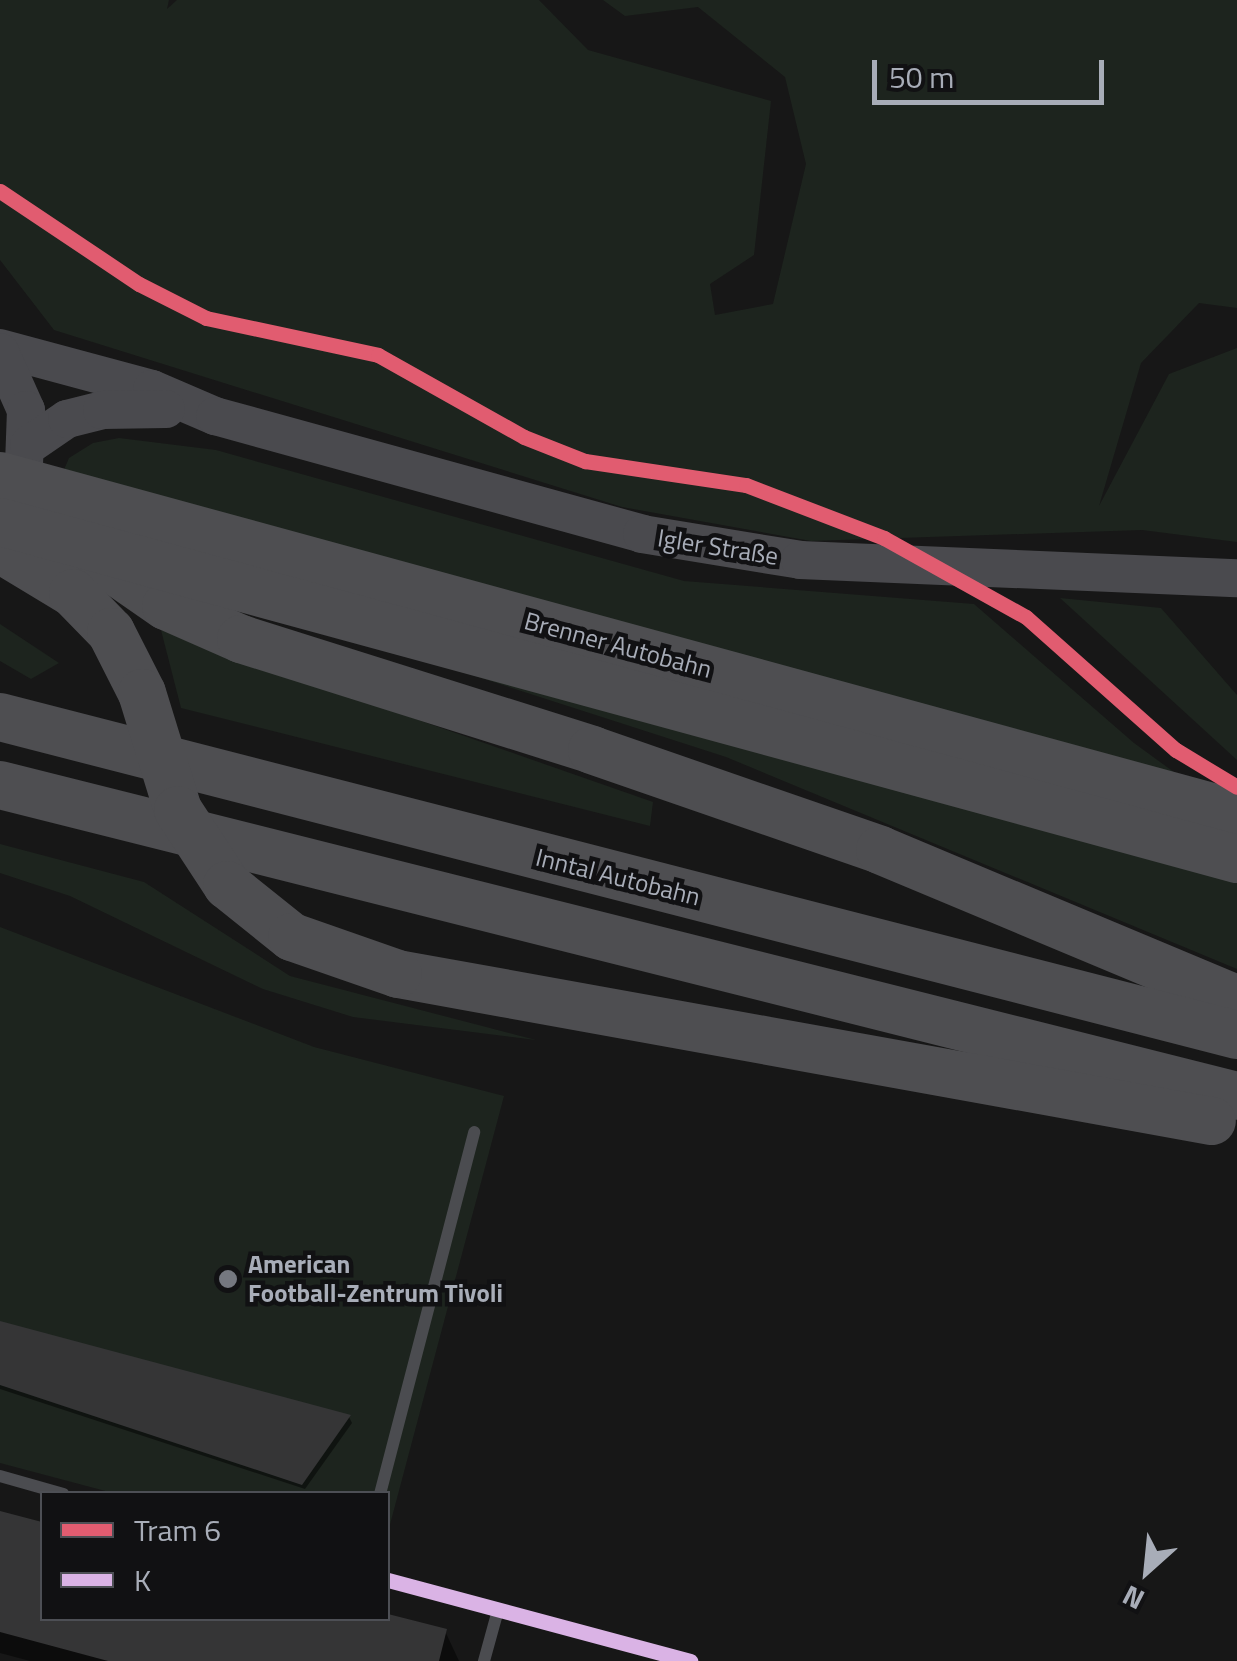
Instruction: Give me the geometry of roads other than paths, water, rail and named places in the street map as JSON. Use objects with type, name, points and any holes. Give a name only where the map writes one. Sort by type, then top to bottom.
[{"type":"highway","name":"Brenner Autobahn","points":[[9,491],[1237,814]]},
{"type":"highway","name":"Brenner Autobahn","points":[[9,491],[1237,859]]},
{"type":"highway","points":[[9,491],[127,582],[241,639],[863,844],[1237,999]]},
{"type":"highway","points":[[0,549],[73,593],[111,632],[142,694],[178,810],[226,886],[292,937],[398,974],[1237,1124]]},
{"type":"highway","name":"Inntal Autobahn","points":[[0,717],[1237,1034]]},
{"type":"highway","points":[[0,785],[1237,1096]]},
{"type":"main road","name":"Igler Straße","points":[[0,350],[152,390],[215,416],[605,525],[745,554],[1237,578]]},
{"type":"main road","points":[[0,350],[26,410],[9,491]]},
{"type":"main road","name":"Igler Straße","points":[[9,491],[67,418],[102,410],[215,416]]},
{"type":"lane","points":[[381,1491],[474,1132]]},
{"type":"lane","points":[[0,1476],[52,1491]]},
{"type":"lane","points":[[390,1581],[690,1661]]},
{"type":"lane","points":[[484,1661],[498,1610]]},
{"type":"tram line","name":"6","points":[[0,191],[139,284],[206,318],[378,355],[524,437],[585,461],[746,485],[884,538],[1026,617],[1176,750],[1237,787]]},
{"type":"place","name":"American Football-Zentrum Tivoli","points":[[228,1279]]}]
